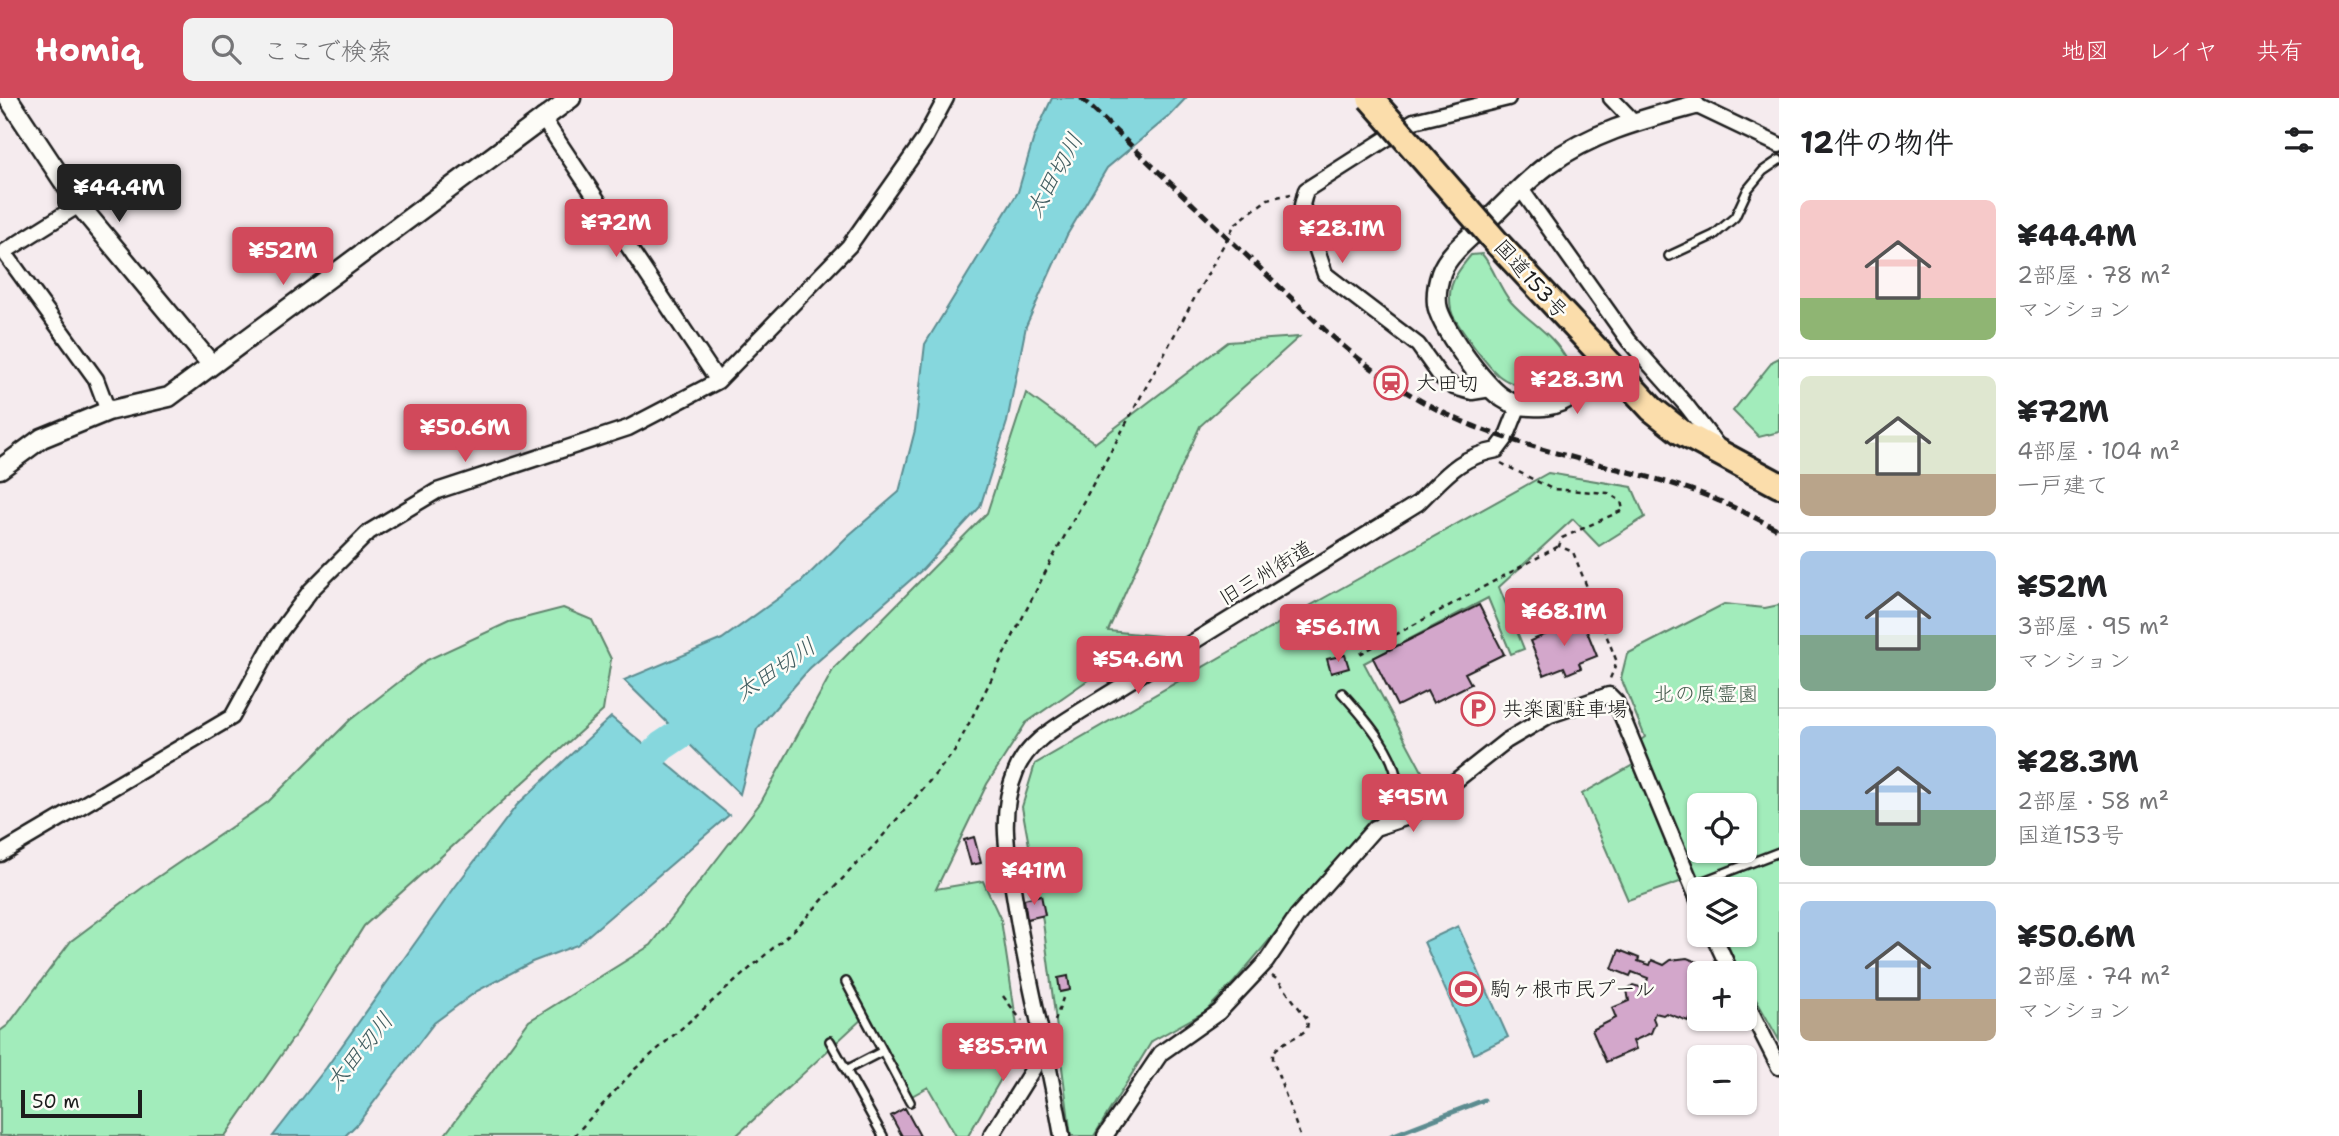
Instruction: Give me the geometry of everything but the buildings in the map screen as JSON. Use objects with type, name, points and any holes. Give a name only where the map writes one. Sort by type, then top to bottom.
[{"type":"highway","name":"国道153号","points":[[1370,98],[1498,244],[1652,409],[1681,432],[1779,485]]},
{"type":"street","points":[[8,98],[79,205],[211,364]]},
{"type":"street","points":[[0,469],[42,438],[108,411],[169,397],[571,98]]},
{"type":"street","points":[[0,854],[232,717],[276,637],[311,590],[369,532],[438,491],[628,428],[718,381],[849,246],[923,141],[946,98]]},
{"type":"street","points":[[1491,389],[1472,392],[1454,387],[1441,377],[1418,345],[1325,274],[1302,205],[1306,190],[1414,121],[1508,98]]},
{"type":"street","points":[[1611,98],[1634,122]]},
{"type":"street","points":[[1608,363],[1585,386],[1565,400],[1544,406],[1519,405],[1503,398],[1491,389],[1445,327],[1437,306],[1437,289],[1442,270],[1461,246],[1546,166],[1572,148],[1634,122],[1703,102],[1779,145]]},
{"type":"street","points":[[542,117],[718,381]]},
{"type":"street","points":[[1521,190],[1629,341],[1686,404],[1726,457]]},
{"type":"street","points":[[79,205],[4,251],[96,379],[108,411]]},
{"type":"street","points":[[1497,450],[1506,438],[1519,405]]},
{"type":"street","name":"旧三州街道","points":[[1062,1136],[1023,951],[1006,849],[1005,805],[1016,769],[1028,751],[1045,734],[1418,503],[1460,463],[1477,454],[1497,450]]},
{"type":"street","points":[[1105,1136],[1161,1053],[1174,1041],[1219,1012],[1261,968],[1297,916],[1375,828],[1411,816],[1506,741],[1550,715],[1609,695],[1616,702],[1690,877]]},
{"type":"street","points":[[1757,1024],[1779,1067]]},
{"type":"street","points":[[991,1136],[1045,1048]]},
{"type":"lane","points":[[1669,256],[1714,235],[1735,217],[1748,189],[1763,171],[1779,160]]},
{"type":"lane","points":[[1342,693],[1368,721],[1397,773],[1396,795],[1375,828]]},
{"type":"lane","points":[[1714,877],[1779,852]]},
{"type":"lane","points":[[846,982],[910,1102]]},
{"type":"lane","points":[[830,1041],[883,1136]]},
{"type":"lane","points":[[846,1070],[883,1051]]},
{"type":"path","points":[[574,1136],[635,1069],[796,928],[881,838],[955,751],[1051,561],[1235,224],[1268,199],[1306,190]]},
{"type":"path","points":[[1360,654],[1559,546],[1562,538],[1623,510],[1621,500],[1608,493],[1552,489],[1501,465],[1497,450]]},
{"type":"path","points":[[1559,546],[1573,552],[1617,662],[1609,680],[1609,695]]},
{"type":"path","points":[[1261,968],[1278,980],[1308,1020],[1307,1029],[1301,1035],[1281,1043],[1273,1053],[1273,1060],[1300,1136]]},
{"type":"path","points":[[1003,996],[1024,1024]]},
{"type":"path","points":[[1051,1031],[1063,998]]},
{"type":"green space","points":[[1482,254],[1511,302],[1556,343],[1568,362],[1557,383],[1541,389],[1504,379],[1481,356],[1454,317],[1450,292],[1454,281],[1471,255]]},
{"type":"green space","points":[[1299,337],[1200,426],[1108,631],[1159,636],[1121,657],[1026,723],[987,784],[936,889],[983,881],[1001,920],[1020,1046],[968,1136],[956,1136],[928,1087],[910,1097],[865,1016],[736,1136],[444,1136],[529,1021],[651,945],[761,802],[834,668],[987,513],[1026,393],[1095,443],[1228,342]]},
{"type":"green space","points":[[1779,358],[1779,432],[1759,437],[1733,411],[1773,361]]},
{"type":"green space","points":[[1548,473],[1632,487],[1645,517],[1599,546],[1573,519],[1499,587],[1524,649],[1511,654],[1488,598],[1364,663],[1423,773],[1397,788],[1234,982],[1206,1011],[1152,1041],[1094,1136],[1071,1136],[1043,922],[1022,807],[1035,764],[1288,618]]},
{"type":"green space","name":"北の原霊園","points":[[1724,604],[1765,608],[1779,605],[1779,1040],[1757,1001],[1757,961],[1735,961],[1728,947],[1757,947],[1757,877],[1687,877],[1687,879],[1628,900],[1582,794],[1645,758],[1638,742],[1645,737],[1621,678],[1627,654]]},
{"type":"green space","points":[[563,608],[592,620],[611,659],[603,711],[364,926],[298,1031],[225,1136],[0,1136],[0,1031],[8,1025],[71,941],[146,885],[268,802],[350,720],[427,660],[509,622]]},
{"type":"water","points":[[1052,98],[1186,98],[1168,117],[1107,168],[1067,235],[1026,326],[1007,422],[980,507],[923,569],[810,668],[757,729],[740,794],[624,680],[722,639],[801,582],[849,535],[899,492],[915,430],[925,344],[1018,192],[1034,137]]},
{"type":"water","points":[[611,717],[729,815],[577,945],[532,962],[477,991],[434,1023],[358,1123],[345,1136],[273,1136],[326,1068],[517,805]]},
{"type":"water","name":"駒ヶ根市民プール","points":[[1458,926],[1508,1037],[1474,1054],[1424,942]]},
{"type":"waterway","name":"太田切川","points":[[626,781],[662,746],[713,712]]},
{"type":"waterway","points":[[1391,1136],[1484,1100]]},
{"type":"railway","points":[[1081,98],[1325,330],[1404,391],[1482,430],[1534,447],[1681,486],[1724,503],[1779,530]]},
{"type":"place","name":"大田切","points":[[1391,383]]},
{"type":"place","name":"共楽園駐車場","points":[[1478,709]]},
{"type":"place","name":"駒ヶ根市民プール","points":[[1466,989]]}]
